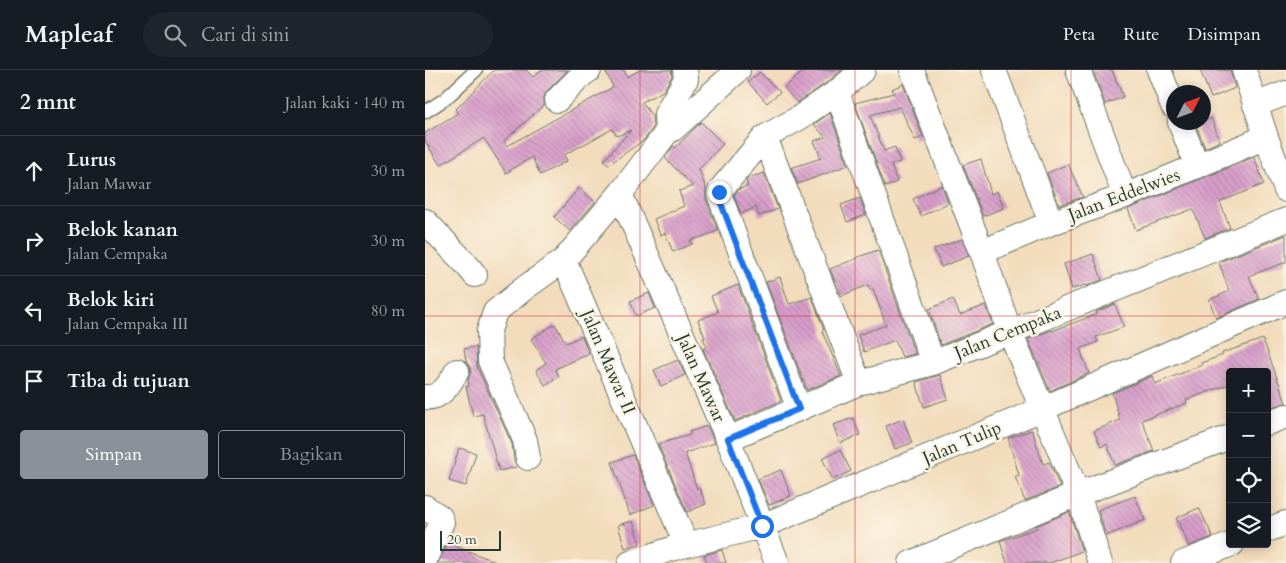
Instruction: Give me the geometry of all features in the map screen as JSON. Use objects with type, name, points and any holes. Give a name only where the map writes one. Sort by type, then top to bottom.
[{"type":"street","points":[[557,100],[589,70]]},
{"type":"street","points":[[528,458],[525,440],[490,362],[489,331],[495,312],[525,286],[565,260],[620,194],[667,125],[668,110],[686,79],[685,70]]},
{"type":"street","points":[[667,125],[673,129],[738,70]]},
{"type":"street","points":[[799,409],[719,194],[721,189],[765,136],[799,118],[837,92],[863,70]]},
{"type":"street","points":[[912,70],[982,252],[1010,332],[1078,494],[1099,563]]},
{"type":"street","points":[[994,70],[1051,223]]},
{"type":"street","points":[[1078,70],[1125,196]]},
{"type":"street","points":[[1159,70],[1166,88]]},
{"type":"street","points":[[1244,70],[1255,106],[1286,190]]},
{"type":"street","points":[[837,92],[933,363]]},
{"type":"street","points":[[1255,106],[1286,93]]},
{"type":"street","points":[[1183,130],[1197,166]]},
{"type":"street","points":[[765,136],[859,383]]},
{"type":"street","name":"Jalan Eddelwies","points":[[982,252],[1051,223],[1125,196],[1266,137]]},
{"type":"street","name":"Jalan Mawar","points":[[620,194],[728,439],[777,563]]},
{"type":"street","name":"Jalan Cempaka","points":[[728,439],[859,383],[933,363],[1286,220]]},
{"type":"street","points":[[425,221],[475,275]]},
{"type":"street","name":"Jalan Mawar II","points":[[565,260],[686,544]]},
{"type":"street","name":"Jalan Tulip","points":[[630,563],[686,544],[762,526],[1042,410],[1286,302]]},
{"type":"street","points":[[425,397],[441,393],[450,384],[457,371]]},
{"type":"street","points":[[1271,422],[1286,416]]},
{"type":"street","points":[[911,563],[1078,494],[1226,438]]},
{"type":"street","points":[[425,559],[442,522],[432,511]]},
{"type":"street","points":[[1271,529],[1286,523]]},
{"type":"street","points":[[1183,563],[1226,546]]},
{"type":"lane","points":[[425,112],[445,98],[476,70]]},
{"type":"building","points":[[494,70],[526,70],[533,77],[541,70],[568,70],[547,91],[544,97],[544,105],[504,141],[507,146],[613,87],[605,70],[624,70],[627,77],[640,70],[671,70],[672,76],[663,91],[642,102],[652,116],[653,128],[644,140],[608,165],[604,160],[631,130],[617,136],[612,129],[564,155],[567,161],[540,175],[532,157],[506,173],[484,138],[440,165],[425,141],[425,133],[458,113],[455,110]]},
{"type":"building","points":[[805,70],[842,70],[797,103],[784,88]]},
{"type":"building","points":[[1093,70],[1112,70],[1123,97],[1105,104]]},
{"type":"building","points":[[1200,70],[1230,70],[1235,88],[1211,98],[1211,85],[1206,85]]},
{"type":"building","points":[[760,72],[780,92],[767,103],[748,82]]},
{"type":"building","points":[[903,84],[923,137],[915,140],[900,107],[870,115],[884,151],[895,147],[900,162],[891,165],[897,182],[885,187],[855,103],[894,93],[892,89]]},
{"type":"building","points":[[830,113],[848,165],[798,184],[791,168],[821,158],[814,141],[825,137],[814,124]]},
{"type":"building","points":[[1211,118],[1220,141],[1205,148],[1198,130],[1211,130]]},
{"type":"building","points":[[701,122],[723,144],[699,169],[706,189],[706,199],[718,231],[690,241],[692,244],[673,252],[665,233],[660,235],[654,219],[684,206],[679,191],[693,186],[665,158],[673,146],[675,148]]},
{"type":"building","points":[[1254,157],[1264,184],[1220,202],[1230,228],[1205,238],[1193,209],[1136,230],[1128,209]]},
{"type":"building","points":[[981,159],[991,194],[997,191],[1004,208],[983,216],[963,165]]},
{"type":"building","points":[[1068,164],[1083,197],[1059,205],[1047,173]]},
{"type":"building","points":[[764,173],[778,209],[759,216],[756,207],[741,214],[734,195],[739,189],[748,186],[746,181],[748,178]]},
{"type":"building","points":[[942,185],[948,203],[921,216],[913,199]]},
{"type":"building","points":[[579,188],[595,202],[570,231],[554,217]]},
{"type":"building","points":[[860,198],[866,215],[847,222],[841,205]]},
{"type":"building","points":[[1286,235],[1286,262],[1249,276],[1259,299],[1216,318],[1209,300],[1229,291],[1219,262]]},
{"type":"building","points":[[962,239],[969,256],[941,267],[934,249]]},
{"type":"building","points":[[878,250],[915,354],[902,357],[895,340],[864,352],[858,335],[886,325],[873,289],[870,290],[868,285],[841,296],[830,269]]},
{"type":"building","points":[[1093,254],[1102,280],[1072,289],[1064,264]]},
{"type":"building","points":[[780,277],[789,304],[812,297],[824,330],[822,331],[841,376],[807,390],[766,282]]},
{"type":"building","points":[[738,285],[781,401],[735,421],[703,349],[707,347],[698,320],[718,312],[711,296]]},
{"type":"building","points":[[649,293],[655,308],[636,316],[630,301]]},
{"type":"building","points":[[953,299],[960,315],[986,305],[993,324],[941,345],[929,309]]},
{"type":"building","points":[[1115,304],[1124,327],[1096,337],[1098,342],[1080,349],[1089,373],[1050,391],[1028,339],[1097,314],[1096,312]]},
{"type":"building","points":[[555,324],[566,343],[582,336],[589,354],[555,369],[559,376],[545,385],[536,370],[546,363],[531,339]]},
{"type":"building","points":[[1263,339],[1286,403],[1271,407],[1271,368],[1226,368],[1226,385],[1186,400],[1187,403],[1142,420],[1154,451],[1115,465],[1107,444],[1101,447],[1094,431],[1120,420],[1112,393],[1152,376],[1155,384],[1202,365],[1201,363],[1223,355],[1222,353]]},
{"type":"building","points":[[476,347],[477,367],[512,444],[517,467],[499,471],[483,414],[473,416],[466,387],[469,386],[468,380],[471,371],[466,361],[464,349]]},
{"type":"building","points":[[678,360],[685,375],[661,386],[654,370]]},
{"type":"building","points":[[940,375],[948,399],[924,407],[916,382]]},
{"type":"building","points":[[853,418],[860,435],[840,443],[833,425]]},
{"type":"building","points":[[903,419],[912,443],[895,449],[886,426]]},
{"type":"building","points":[[707,426],[715,443],[685,453],[697,489],[699,488],[706,504],[687,512],[658,444],[690,435],[689,432]]},
{"type":"building","points":[[1032,430],[1043,464],[1049,462],[1060,487],[1025,501],[1015,477],[1019,475],[1008,438]]},
{"type":"building","points":[[459,448],[476,453],[466,486],[449,481]]},
{"type":"building","points":[[840,450],[851,471],[833,480],[822,458]]},
{"type":"building","points":[[633,455],[654,505],[630,515],[612,462]]},
{"type":"building","points":[[781,470],[791,496],[769,505],[758,479]]},
{"type":"building","points":[[1135,496],[1145,520],[1106,536],[1098,510]]},
{"type":"building","points":[[1199,508],[1213,537],[1189,546],[1176,518]]},
{"type":"building","points":[[1069,512],[1082,551],[1050,563],[1007,563],[1000,541],[1037,528],[1036,526]]},
{"type":"building","points":[[633,521],[640,544],[625,548],[618,525]]},
{"type":"building","points":[[448,543],[496,562],[496,563],[438,563]]},
{"type":"building","points":[[722,550],[726,563],[707,563],[704,555]]},
{"type":"route","points":[[719,192],[719,198],[799,409],[728,439],[762,526]]}]
